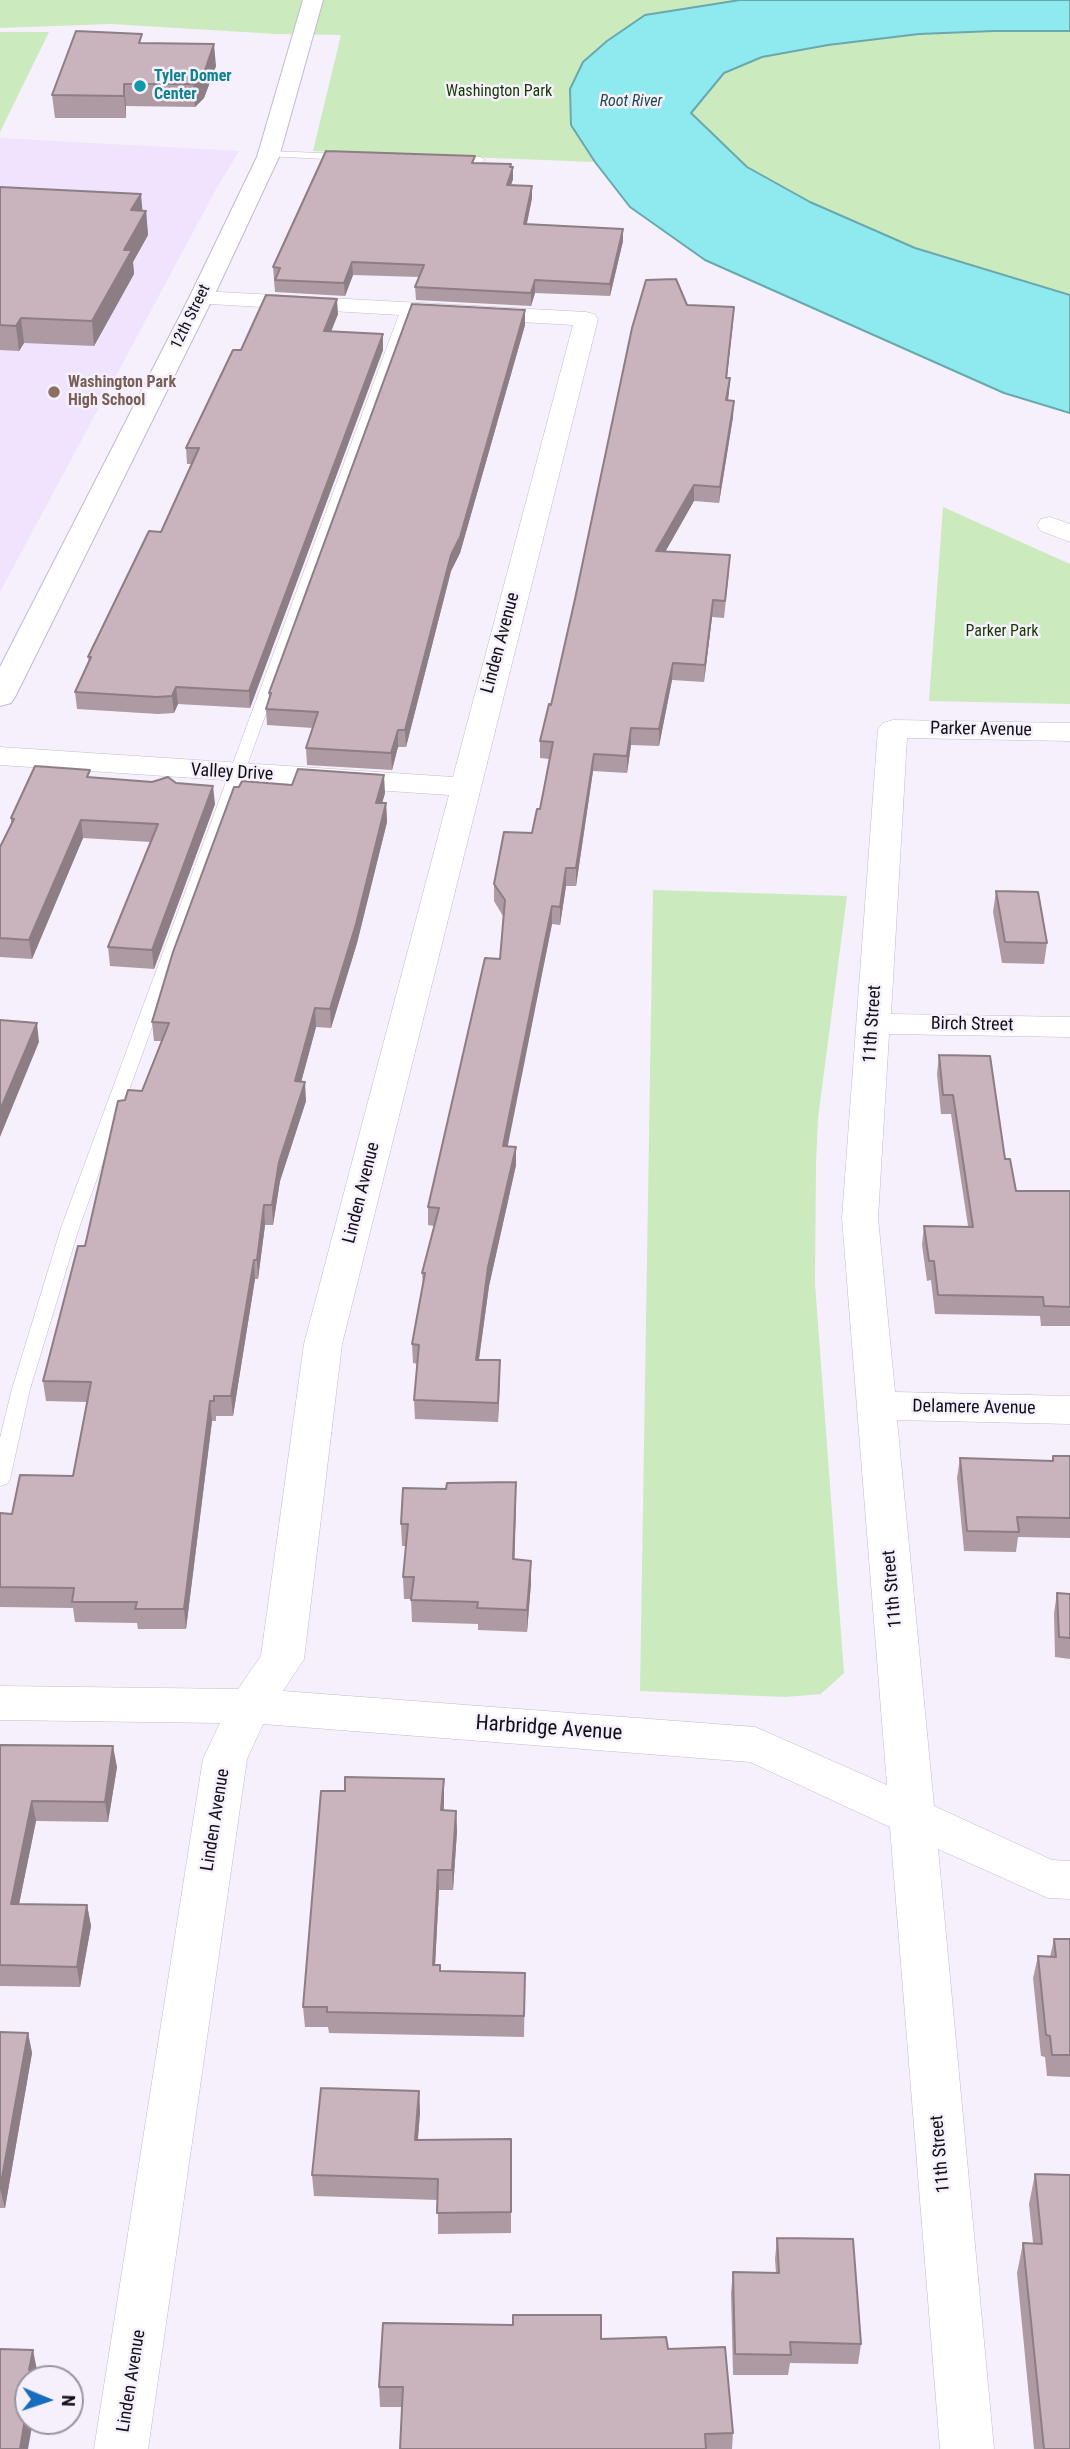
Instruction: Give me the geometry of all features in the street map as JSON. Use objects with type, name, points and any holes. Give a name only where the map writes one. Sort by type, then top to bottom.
[{"type":"street","name":"12th Street","points":[[0,697],[201,298],[269,154],[313,0]]},
{"type":"street","name":"Linden Avenue","points":[[121,2449],[225,1759],[250,1706],[282,1659],[323,1344],[586,319],[201,298]]},
{"type":"street","name":"Parker Avenue","points":[[893,729],[1070,732]]},
{"type":"street","name":"11th Street","points":[[893,729],[860,1218],[967,2449]]},
{"type":"street","name":"Valley Drive","points":[[0,756],[464,787]]},
{"type":"street","name":"Birch Street","points":[[873,1024],[1070,1027]]},
{"type":"street","name":"Delamere Avenue","points":[[877,1406],[1070,1410]]},
{"type":"street","name":"Harbridge Avenue","points":[[0,1703],[250,1706],[755,1745],[1048,1880],[1070,1880]]},
{"type":"lane","points":[[269,154],[362,157]]},
{"type":"lane","points":[[442,159],[480,160]]},
{"type":"lane","points":[[0,1479],[21,1388],[70,1228],[234,773],[407,309]]},
{"type":"shaded area","name":"Washington Park High School","points":[[0,138],[239,151],[0,592]]},
{"type":"green space","name":"Washington Park","points":[[0,0],[740,0],[645,15],[571,125],[595,162],[313,151],[341,35],[111,24],[0,28]]},
{"type":"green space","points":[[1070,31],[1070,295],[915,248],[810,202],[747,167],[691,114],[724,73],[762,57],[828,45],[919,34]]},
{"type":"green space","points":[[0,32],[49,32],[0,132]]},
{"type":"green space","name":"Parker Park","points":[[943,507],[1070,564],[1070,704],[929,701]]},
{"type":"green space","points":[[653,890],[847,896],[818,1118],[815,1284],[844,1673],[821,1694],[785,1697],[640,1691]]},
{"type":"water","name":"Root River","points":[[740,0],[1070,0],[1070,31],[919,34],[828,45],[762,57],[724,73],[691,113],[747,167],[810,202],[915,248],[1070,295],[1070,413],[1004,393],[705,260],[630,207],[595,162],[571,125],[570,89],[583,62],[607,41],[645,15]]},
{"type":"building","points":[[76,31],[142,34],[139,43],[214,44],[203,76],[193,84],[124,84],[124,96],[52,95]]},
{"type":"building","points":[[326,151],[475,156],[472,163],[511,164],[510,167],[513,167],[507,185],[532,186],[524,224],[623,229],[610,284],[535,280],[531,293],[415,287],[424,265],[352,262],[344,283],[275,280],[280,268],[273,267]]},
{"type":"building","points":[[0,187],[141,194],[131,210],[146,211],[124,250],[132,250],[92,321],[21,318],[16,326],[0,325]]},
{"type":"building","points":[[676,279],[687,305],[734,307],[726,400],[734,401],[720,487],[694,485],[656,551],[730,555],[725,601],[713,600],[705,665],[673,663],[659,729],[631,728],[627,756],[594,754],[576,868],[566,868],[560,907],[552,906],[503,1146],[516,1147],[488,1267],[476,1360],[500,1360],[498,1403],[414,1400],[419,1345],[412,1344],[425,1273],[422,1273],[439,1208],[428,1207],[485,958],[500,959],[505,900],[494,884],[504,832],[532,833],[537,809],[540,809],[553,742],[540,741],[575,599],[632,328],[646,280]]},
{"type":"building","points":[[266,295],[337,299],[324,331],[383,334],[249,691],[176,687],[172,696],[157,697],[75,692],[91,657],[88,657],[149,531],[161,532],[199,448],[186,448],[233,350],[241,350]]},
{"type":"building","points":[[412,304],[525,310],[460,537],[451,555],[405,730],[398,730],[391,753],[306,748],[318,712],[266,709],[269,693]]},
{"type":"building","points":[[35,766],[90,770],[87,777],[152,782],[168,777],[176,783],[213,786],[152,950],[108,947],[158,824],[81,820],[29,940],[0,938],[0,847]]},
{"type":"building","points":[[298,769],[384,775],[376,803],[386,803],[356,924],[330,1009],[315,1008],[295,1081],[305,1082],[279,1162],[272,1205],[264,1205],[257,1260],[254,1260],[231,1396],[214,1396],[214,1401],[210,1401],[184,1609],[135,1609],[137,1602],[72,1602],[74,1588],[0,1587],[0,1513],[12,1514],[20,1475],[73,1476],[91,1382],[43,1381],[78,1246],[85,1246],[118,1101],[125,1100],[128,1090],[142,1091],[169,1023],[152,1022],[173,952],[234,787],[239,787],[242,781],[292,785]]},
{"type":"building","points":[[996,891],[1038,892],[1047,943],[1005,942]]},
{"type":"building","points":[[0,1020],[37,1023],[0,1110]]},
{"type":"building","points":[[939,1055],[990,1056],[1005,1159],[1010,1159],[1016,1191],[1070,1191],[1070,1307],[1044,1306],[1043,1297],[938,1295],[934,1261],[929,1261],[924,1226],[973,1227],[953,1095],[943,1095]]},
{"type":"building","points":[[1053,1456],[1070,1456],[1070,1518],[1017,1517],[1019,1532],[967,1531],[960,1458],[1053,1461]]},
{"type":"building","points":[[516,1482],[513,1559],[531,1561],[527,1610],[477,1608],[478,1602],[411,1600],[414,1577],[403,1577],[408,1524],[401,1524],[403,1488],[446,1489],[447,1483]]},
{"type":"building","points":[[1057,1593],[1070,1594],[1070,1638],[1059,1637]]},
{"type":"building","points":[[0,1745],[113,1746],[105,1802],[32,1801],[11,1904],[87,1905],[77,1967],[0,1965]]},
{"type":"building","points":[[345,1777],[444,1779],[441,1810],[456,1811],[452,1870],[438,1870],[433,1965],[440,1965],[440,1971],[525,1973],[524,2016],[327,2012],[327,2007],[303,2007],[321,1791],[345,1791]]},
{"type":"building","points":[[1054,1939],[1070,1939],[1070,2055],[1052,2055],[1050,2036],[1046,2035],[1038,1956],[1056,1957]]},
{"type":"building","points":[[0,2032],[28,2033],[0,2189]]},
{"type":"building","points":[[321,2088],[419,2091],[415,2140],[511,2139],[511,2212],[437,2213],[438,2179],[312,2175]]},
{"type":"building","points":[[1035,2174],[1070,2175],[1070,2449],[1044,2449],[1023,2243],[1042,2244]]},
{"type":"building","points":[[777,2238],[853,2239],[861,2344],[790,2342],[791,2355],[735,2354],[733,2272],[779,2273]]},
{"type":"building","points":[[513,2315],[601,2315],[601,2339],[666,2337],[668,2349],[725,2347],[733,2433],[705,2434],[706,2449],[400,2449],[403,2387],[379,2387],[383,2323],[513,2325]]},
{"type":"building","points":[[0,2349],[33,2350],[30,2365],[14,2365],[14,2435],[22,2435],[20,2449],[0,2449]]},
{"type":"place","name":"Tyler Domer Center","points":[[140,86]]},
{"type":"place","name":"Washington Park High School","points":[[54,392]]}]
